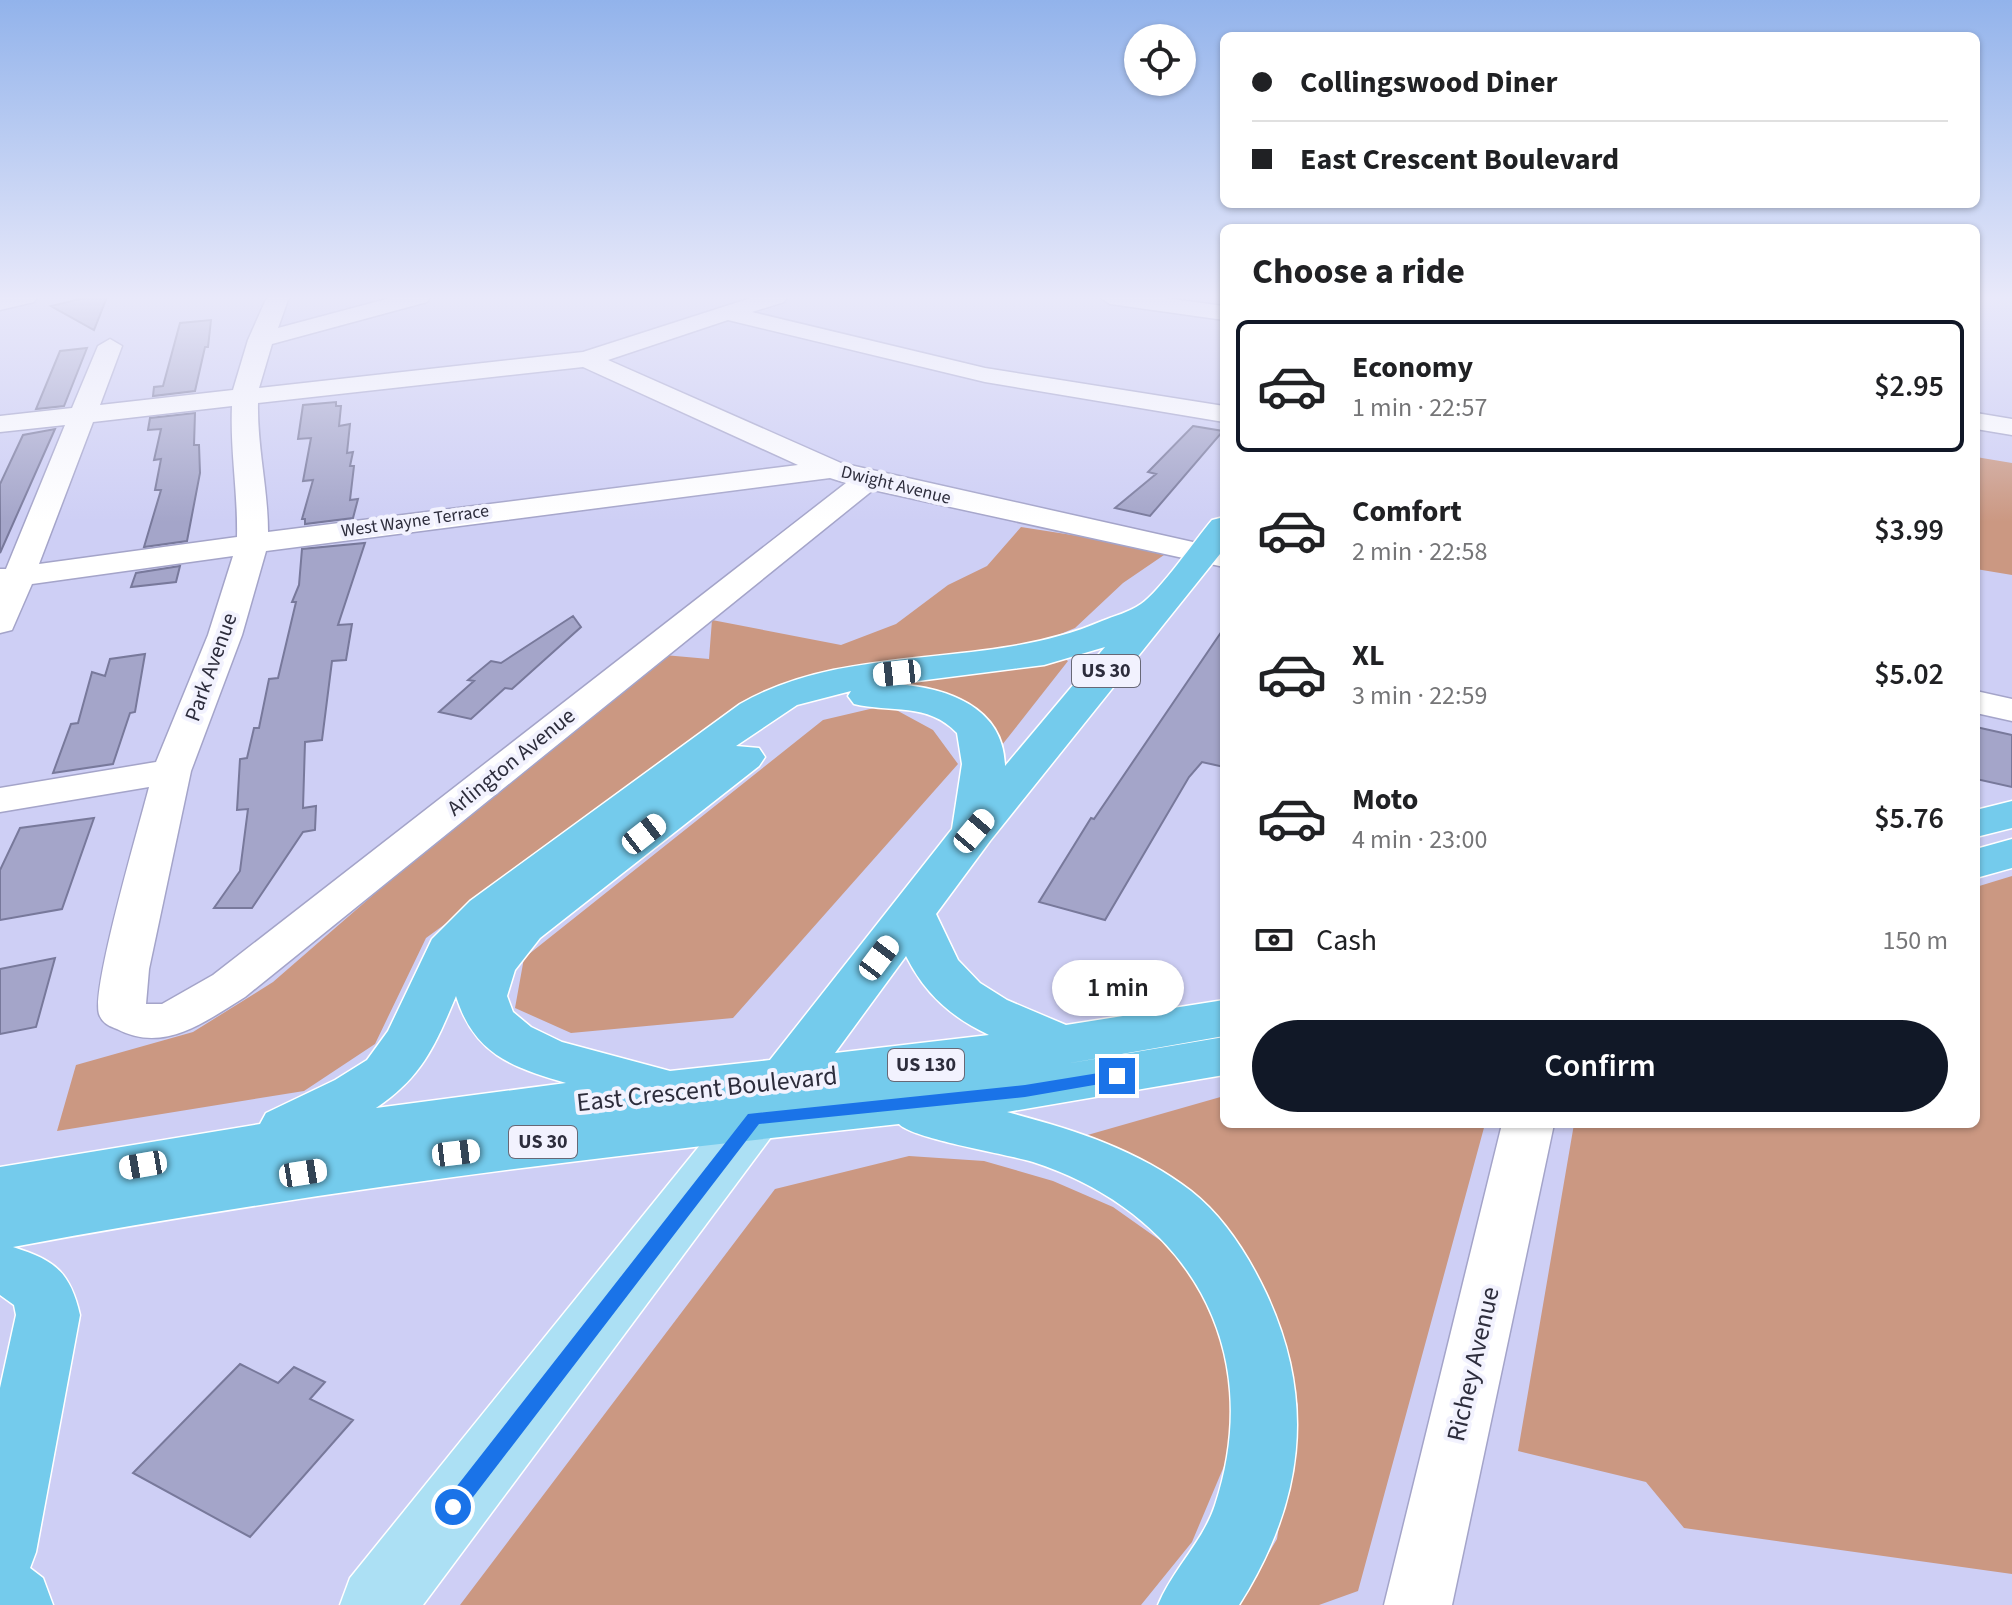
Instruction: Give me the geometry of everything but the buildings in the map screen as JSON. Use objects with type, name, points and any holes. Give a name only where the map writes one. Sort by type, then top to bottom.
[{"type":"highway","name":"US 30","points":[[770,1099],[974,831],[1154,612],[1217,546]]},
{"type":"highway","points":[[252,1145],[355,1094],[386,1074],[411,1039],[438,971],[467,931],[487,912],[768,704],[828,683],[1044,654],[1090,640],[1154,612]]},
{"type":"highway","points":[[680,1090],[554,1062],[503,1037],[490,1020],[484,992],[488,972],[498,953],[523,927],[789,723],[822,705],[847,698],[881,695],[915,698],[954,712],[977,731],[983,752],[974,831]]},
{"type":"highway","points":[[1980,823],[2012,814]]},
{"type":"highway","points":[[1980,863],[2012,853]]},
{"type":"highway","points":[[912,914],[930,956],[948,983],[965,999],[1064,1045]]},
{"type":"highway","name":"East Crescent Boulevard","points":[[0,1225],[332,1168],[770,1099],[933,1064],[1220,1019]]},
{"type":"highway","name":"East Crescent Boulevard","points":[[0,1190],[252,1145],[680,1090],[770,1099],[884,1104],[1025,1091],[1220,1057]]},
{"type":"highway","points":[[884,1104],[1019,1136],[1087,1158],[1124,1177],[1170,1209],[1201,1239],[1228,1276],[1260,1360],[1265,1441],[1252,1504],[1229,1558],[1195,1605]]},
{"type":"highway","points":[[0,1269],[25,1275],[39,1286],[48,1315],[0,1552]]},
{"type":"highway","points":[[0,1591],[16,1605]]},
{"type":"main road","points":[[378,1604],[770,1099]]},
{"type":"street","points":[[0,623],[10,577],[84,415],[100,372]]},
{"type":"street","name":"Park Avenue","points":[[144,1023],[122,1012],[126,969],[172,771],[225,635],[252,545],[253,493],[244,439],[246,382],[249,372]]},
{"type":"street","points":[[0,424],[470,372]]},
{"type":"street","name":"Dwight Avenue","points":[[615,372],[831,469],[867,480],[1217,546]]},
{"type":"street","points":[[972,372],[1220,413]]},
{"type":"street","points":[[1980,422],[2012,427]]},
{"type":"street","name":"West Wayne Terrace","points":[[10,577],[480,512],[831,469]]},
{"type":"street","name":"Arlington Avenue","points":[[144,1023],[173,1019],[229,986],[867,480]]},
{"type":"street","points":[[1980,703],[2012,710]]},
{"type":"street","points":[[0,800],[172,771]]},
{"type":"street","name":"Richey Avenue","points":[[1418,1605],[1527,1128]]},
{"type":"shaded area","points":[[1980,458],[2012,463],[2012,575],[1980,570]]},
{"type":"shaded area","points":[[1021,527],[1104,540],[1164,555],[1123,583],[1075,628],[1024,649],[796,682],[726,714],[619,797],[426,938],[375,1044],[304,1091],[57,1131],[76,1065],[193,1032],[273,982],[494,790],[664,655],[709,659],[712,620],[841,645],[896,624],[948,585],[987,566]]},
{"type":"shaded area","points":[[1063,658],[1068,661],[1002,745],[922,692],[893,682]]},
{"type":"shaded area","points":[[887,705],[933,730],[958,764],[733,1018],[571,1033],[515,1008],[524,958],[823,720]]},
{"type":"shaded area","points":[[2012,876],[2012,1574],[1684,1528],[1646,1482],[1518,1451],[1573,1128],[1980,1128],[1980,886]]},
{"type":"shaded area","points":[[1220,1097],[1220,1128],[1484,1128],[1358,1591],[1319,1605],[1238,1605],[1277,1539],[1298,1405],[1265,1303],[1084,1136]]},
{"type":"shaded area","points":[[909,1156],[984,1161],[1053,1181],[1113,1207],[1171,1248],[1211,1306],[1241,1371],[1227,1459],[1192,1542],[1141,1605],[460,1605],[775,1189]]},
{"type":"route","points":[[453,1507],[754,1118],[1025,1091],[1117,1076]]}]
